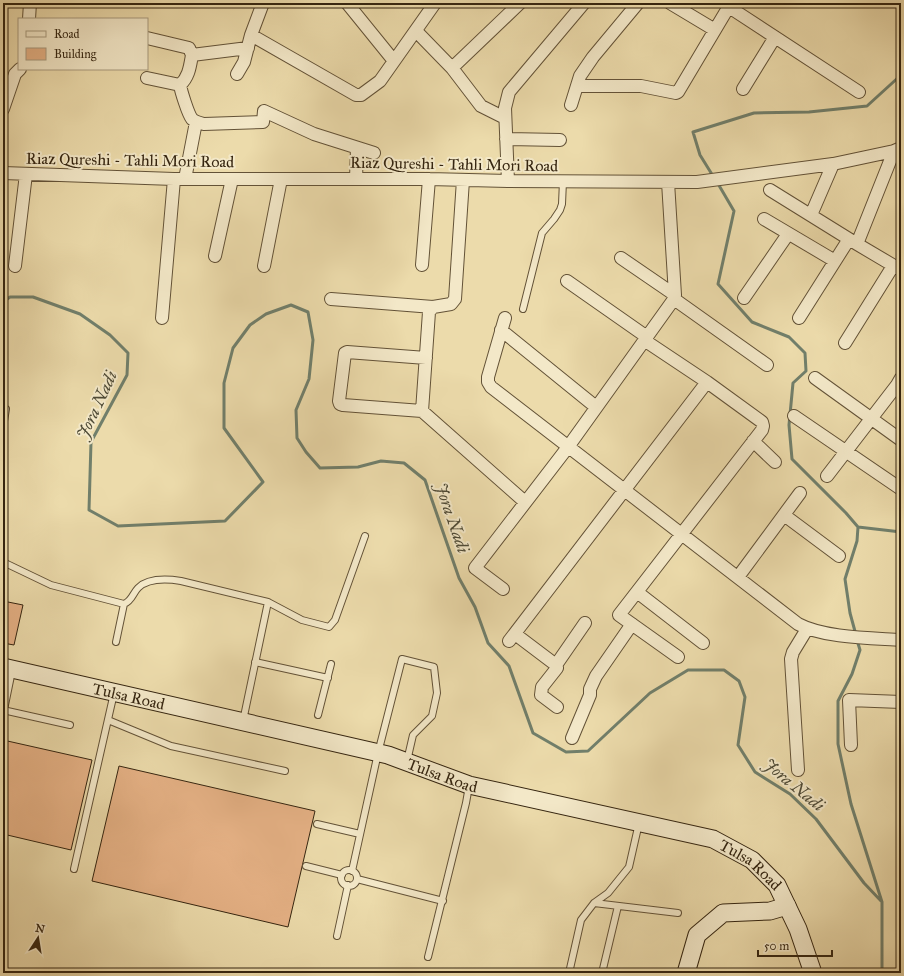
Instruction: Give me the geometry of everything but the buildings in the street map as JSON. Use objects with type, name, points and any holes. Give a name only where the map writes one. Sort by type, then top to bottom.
[{"type":"street","points":[[29,18],[30,3]]},
{"type":"street","points":[[237,74],[244,62],[251,35],[264,3]]},
{"type":"street","points":[[347,3],[394,61]]},
{"type":"street","points":[[251,35],[360,95],[380,80],[435,3]]},
{"type":"street","points":[[452,68],[520,3]]},
{"type":"street","points":[[508,181],[504,108],[508,92],[584,3]]},
{"type":"street","points":[[572,105],[580,76],[593,56],[638,3]]},
{"type":"street","points":[[670,3],[715,30]]},
{"type":"street","points":[[577,86],[640,86],[678,92],[730,5],[775,37],[859,92]]},
{"type":"street","points":[[416,31],[452,68],[481,106],[505,118]]},
{"type":"street","points":[[743,89],[775,37]]},
{"type":"street","points":[[148,38],[189,48],[192,55],[188,73],[185,80],[180,85]]},
{"type":"street","points":[[192,55],[248,48]]},
{"type":"street","points":[[3,109],[15,74],[19,70]]},
{"type":"street","points":[[147,78],[180,85]]},
{"type":"street","points":[[180,85],[192,118],[196,122],[204,124],[263,122],[264,111],[314,134],[374,153]]},
{"type":"street","points":[[162,318],[180,179],[196,122]]},
{"type":"street","points":[[506,139],[560,140]]},
{"type":"street","points":[[356,179],[357,148]]},
{"type":"street","points":[[799,318],[835,261],[853,242],[897,150]]},
{"type":"street","name":"Riaz Qureshi - Tahli Mori Road","points":[[3,174],[180,179],[429,178],[508,181],[697,182],[833,164],[897,150]]},
{"type":"street","points":[[811,215],[833,164]]},
{"type":"street","points":[[15,266],[26,174]]},
{"type":"street","points":[[215,256],[232,178]]},
{"type":"street","points":[[422,265],[429,178]]},
{"type":"street","points":[[264,266],[281,179]]},
{"type":"street","points":[[331,299],[433,307],[451,304],[455,299],[463,180]]},
{"type":"street","points":[[503,589],[475,568],[568,447],[674,297],[668,182]]},
{"type":"street","points":[[770,190],[899,269],[846,343]]},
{"type":"street","points":[[764,219],[835,261]]},
{"type":"street","points":[[744,298],[788,234]]},
{"type":"street","points":[[621,258],[767,366]]},
{"type":"street","points":[[567,281],[645,339],[762,422],[762,430],[619,615],[678,657]]},
{"type":"street","points":[[422,411],[429,312],[433,307]]},
{"type":"street","points":[[504,318],[488,377],[488,382],[492,387],[798,624],[807,629],[825,634],[901,640]]},
{"type":"street","points":[[501,330],[596,407]]},
{"type":"street","points":[[426,358],[347,352],[343,356],[338,401],[343,406],[422,411],[526,502]]},
{"type":"street","points":[[815,378],[901,440]]},
{"type":"street","points":[[556,665],[512,638],[707,382]]},
{"type":"street","points":[[827,476],[871,418],[900,384]]},
{"type":"street","points":[[794,416],[901,489]]},
{"type":"street","points":[[753,441],[775,462]]},
{"type":"street","points":[[738,577],[800,493]]},
{"type":"street","points":[[784,515],[839,556]]},
{"type":"street","points":[[637,592],[703,643]]},
{"type":"street","points":[[558,707],[540,695],[540,691],[557,668],[556,665],[585,623]]},
{"type":"street","points":[[572,738],[590,695],[590,689],[596,676],[632,624]]},
{"type":"street","points":[[798,770],[791,659],[793,652],[807,629]]},
{"type":"street","name":"Tulsa Road","points":[[8,668],[242,723],[378,753],[470,785],[713,839],[752,860],[777,885],[798,929],[813,973]]},
{"type":"street","points":[[851,745],[849,700],[901,702]]},
{"type":"street","points":[[686,973],[697,935],[723,913],[770,911],[787,906]]},
{"type":"lane","points":[[522,309],[542,232],[554,219],[562,204],[562,181]]},
{"type":"lane","points":[[3,427],[6,409]]},
{"type":"lane","points":[[3,562],[51,585],[124,604],[129,602],[139,586],[147,582],[168,579],[268,602],[302,620],[329,627],[335,620],[365,536]]},
{"type":"lane","points":[[242,723],[268,602]]},
{"type":"lane","points":[[116,642],[124,604]]},
{"type":"lane","points":[[352,870],[378,753],[402,659],[434,667],[437,693],[432,716],[413,735],[407,762]]},
{"type":"lane","points":[[255,662],[328,678]]},
{"type":"lane","points":[[318,715],[331,664]]},
{"type":"lane","points":[[8,668],[4,710],[70,725]]},
{"type":"lane","points":[[74,869],[114,693]]},
{"type":"lane","points":[[108,720],[171,746],[285,771]]},
{"type":"lane","points":[[428,957],[443,901],[470,785]]},
{"type":"lane","points":[[569,973],[581,920],[594,903],[608,893],[629,867],[639,823]]},
{"type":"lane","points":[[317,824],[360,834]]},
{"type":"lane","points":[[306,866],[342,875]]},
{"type":"lane","points":[[342,875],[346,871],[352,870]]},
{"type":"lane","points":[[342,875],[342,880],[348,885],[354,884],[357,879],[356,873],[352,870]]},
{"type":"lane","points":[[357,879],[443,901]]},
{"type":"lane","points":[[337,936],[348,885]]},
{"type":"lane","points":[[594,903],[678,913]]},
{"type":"lane","points":[[602,973],[618,906]]},
{"type":"waterway","points":[[713,176],[700,155],[693,132],[754,113],[809,112],[867,106],[901,75]]},
{"type":"waterway","points":[[717,182],[734,211],[718,284],[752,322],[789,337],[805,353],[806,371],[793,383],[789,425],[792,459],[858,527],[857,541],[845,579],[850,613],[856,635]]},
{"type":"waterway","name":"Jora Nadi","points":[[3,302],[10,297],[33,297],[80,314],[110,335],[128,353],[127,375],[91,442],[89,510],[118,526],[225,521],[263,482],[224,428],[224,383],[233,348],[250,325],[266,314],[291,305],[308,312],[313,340],[309,379],[296,410],[297,438],[306,452],[320,468],[358,467],[381,461],[404,463],[425,480],[459,578],[475,607],[488,643],[509,666],[533,733],[566,752],[588,751],[650,693],[688,670],[724,670],[739,681],[745,697],[738,745],[755,772],[790,794],[816,819],[864,883],[882,902]]},
{"type":"waterway","points":[[858,527],[901,532]]},
{"type":"waterway","points":[[857,640],[860,650],[852,674],[838,701],[838,744],[851,804],[882,902],[882,973]]}]
